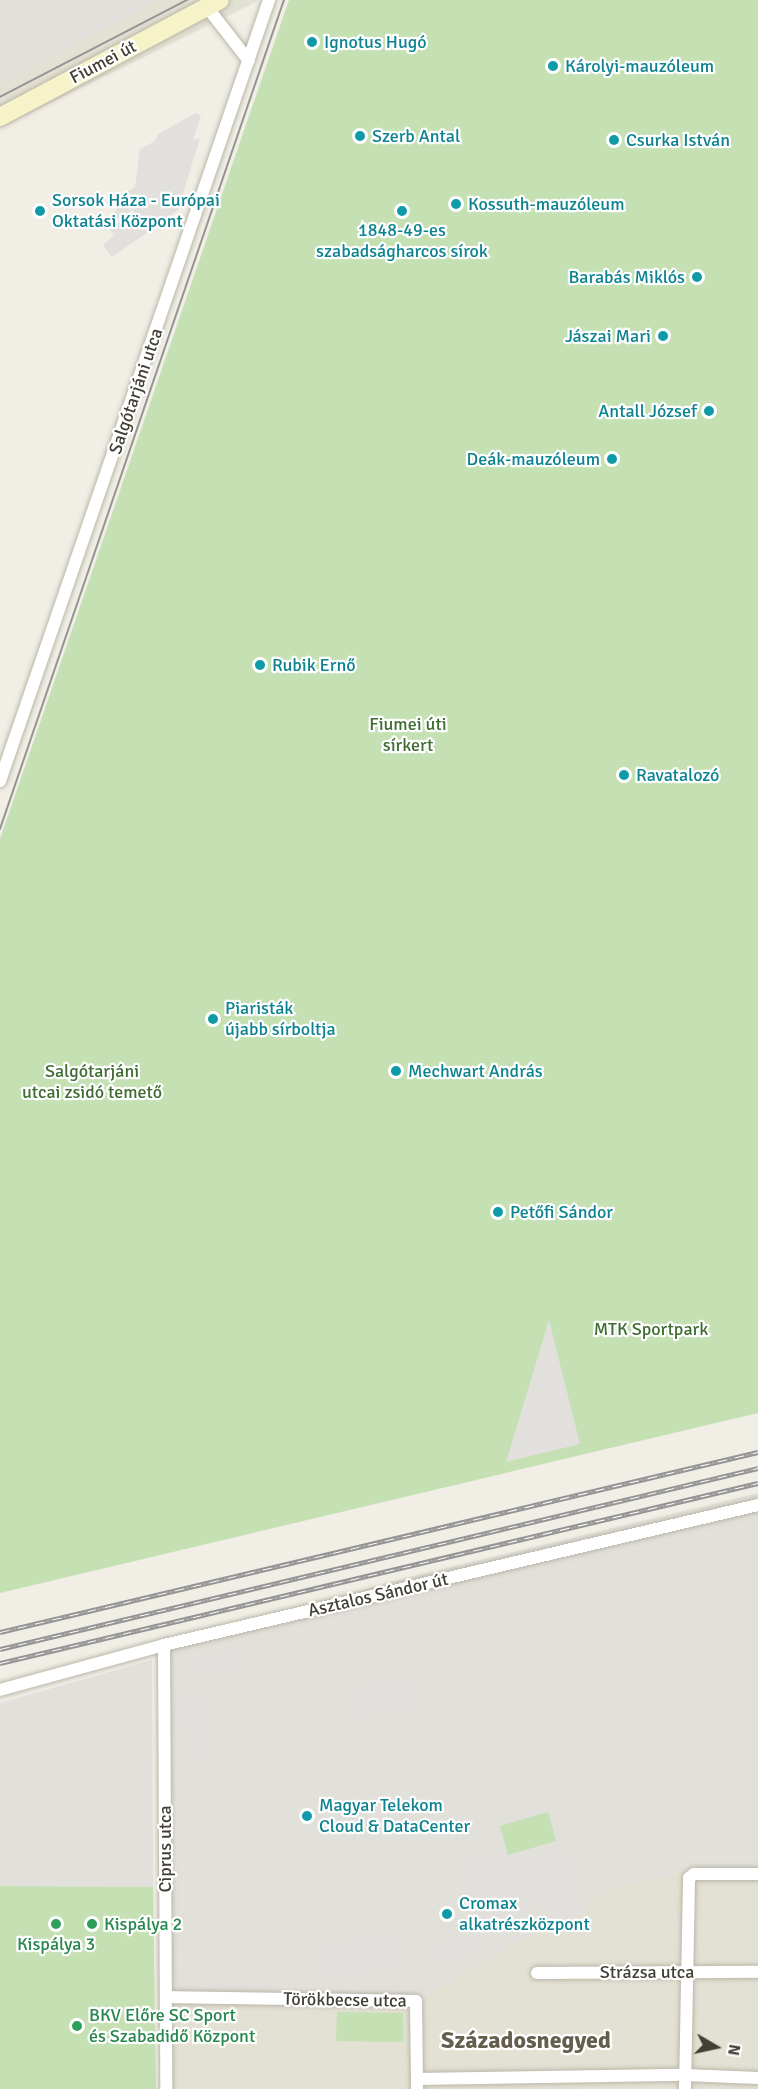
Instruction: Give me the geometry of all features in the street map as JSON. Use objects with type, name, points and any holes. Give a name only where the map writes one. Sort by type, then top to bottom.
[{"type":"main road","name":"Fiumei út","points":[[0,117],[214,3]]},
{"type":"street","name":"Salgótarjáni utca","points":[[0,781],[249,61],[268,0]]},
{"type":"street","name":"Fiumei út","points":[[214,3],[249,61]]},
{"type":"street","name":"Asztalos Sándor út","points":[[0,1690],[164,1645],[758,1505]]},
{"type":"street","name":"Ciprus utca","points":[[164,1645],[166,2089]]},
{"type":"street","points":[[685,2089],[687,1885],[694,1874],[758,1874]]},
{"type":"street","name":"Strázsa utca","points":[[537,1973],[758,1972]]},
{"type":"street","name":"Törökbecse utca","points":[[166,1997],[417,2001],[417,2084]]},
{"type":"street","points":[[417,2084],[685,2075],[758,2078]]},
{"type":"shaded area","points":[[0,0],[260,0],[0,128]]},
{"type":"shaded area","points":[[0,0],[160,0],[0,84]]},
{"type":"shaded area","points":[[196,113],[201,116],[193,140],[200,138],[178,210],[154,226],[145,226],[148,232],[112,257],[103,245],[114,235],[109,228],[130,215],[137,220],[133,210],[117,219],[114,213],[122,201],[119,196],[135,187],[140,149],[155,141],[158,134]]},
{"type":"shaded area","points":[[549,1320],[580,1444],[506,1462]]},
{"type":"shaded area","points":[[758,1493],[758,1871],[691,1871],[614,1887],[416,2001],[166,1997],[164,1645],[405,1578]]},
{"type":"shaded area","points":[[238,1650],[242,1664],[201,1673],[198,1659]]},
{"type":"shaded area","points":[[152,1660],[153,1887],[0,1886],[0,1703]]},
{"type":"shaded area","points":[[403,1679],[409,1706],[356,1718],[349,1691]]},
{"type":"shaded area","points":[[200,1697],[197,1716],[204,1754],[193,1757],[181,1700]]},
{"type":"shaded area","points":[[557,1846],[563,1851],[584,1911],[555,1930],[529,1891],[508,1917],[480,1929],[469,1860],[501,1858],[508,1862]]},
{"type":"shaded area","points":[[691,1871],[758,1871],[758,2089],[167,2089],[166,1997],[416,2001],[614,1887]]},
{"type":"shaded area","points":[[476,1930],[483,1946],[448,1964],[438,1946]]},
{"type":"shaded area","points":[[393,1933],[401,1967],[388,1968],[386,1961],[360,1965],[361,1975],[325,1978],[317,1949]]},
{"type":"green space","name":"Fiumei úti sírkert","points":[[289,0],[758,0],[758,1413],[0,1593],[0,839]]},
{"type":"green space","points":[[548,1812],[556,1841],[508,1855],[500,1826]]},
{"type":"green space","name":"BKV Előre SC Sport és Szabadidő Központ","points":[[0,1886],[153,1887],[156,2089],[0,2089]]},
{"type":"green space","points":[[337,2012],[403,2013],[403,2042],[336,2041]]},
{"type":"tram line","points":[[0,97],[187,0]]},
{"type":"tram line","points":[[0,829],[284,0]]},
{"type":"railway","points":[[0,1632],[758,1452]]},
{"type":"railway","points":[[0,1649],[758,1468]]},
{"type":"railway","points":[[0,1663],[758,1483]]},
{"type":"place","name":"Ignotus Hugó","points":[[312,42]]},
{"type":"place","name":"Károlyi-mauzóleum","points":[[553,66]]},
{"type":"place","name":"Szerb Antal","points":[[360,136]]},
{"type":"place","name":"Csurka István","points":[[614,140]]},
{"type":"place","name":"Kossuth-mauzóleum","points":[[456,204]]},
{"type":"place","name":"Sorsok Háza - Európai Oktatási Központ","points":[[40,211]]},
{"type":"place","name":"1848-49-es szabadságharcos sírok","points":[[402,211]]},
{"type":"place","name":"Barabás Miklós","points":[[697,277]]},
{"type":"place","name":"Jászai Mari","points":[[663,336]]},
{"type":"place","name":"Antall József","points":[[709,411]]},
{"type":"place","name":"Deák-mauzóleum","points":[[612,459]]},
{"type":"place","name":"Rubik Ernő","points":[[260,665]]},
{"type":"place","name":"Ravatalozó","points":[[624,775]]},
{"type":"place","name":"Piaristák újabb sírboltja","points":[[213,1019]]},
{"type":"place","name":"Mechwart András","points":[[396,1071]]},
{"type":"place","name":"Petőfi Sándor","points":[[498,1212]]},
{"type":"place","name":"Magyar Telekom Cloud & DataCenter","points":[[307,1816]]},
{"type":"place","name":"Cromax alkatrészközpont","points":[[447,1914]]},
{"type":"place","name":"Kispálya 3","points":[[56,1924]]},
{"type":"place","name":"Kispálya 2","points":[[92,1924]]},
{"type":"place","name":"BKV Előre SC Sport és Szabadidő Központ","points":[[77,2026]]},
{"type":"district","name":"Századosnegyed","points":[[526,2041]]},
{"type":"park label","name":"Salgótarjáni utcai zsidó temető","points":[[92,1082]]},
{"type":"park label","name":"MTK Sportpark","points":[[651,1329]]}]
